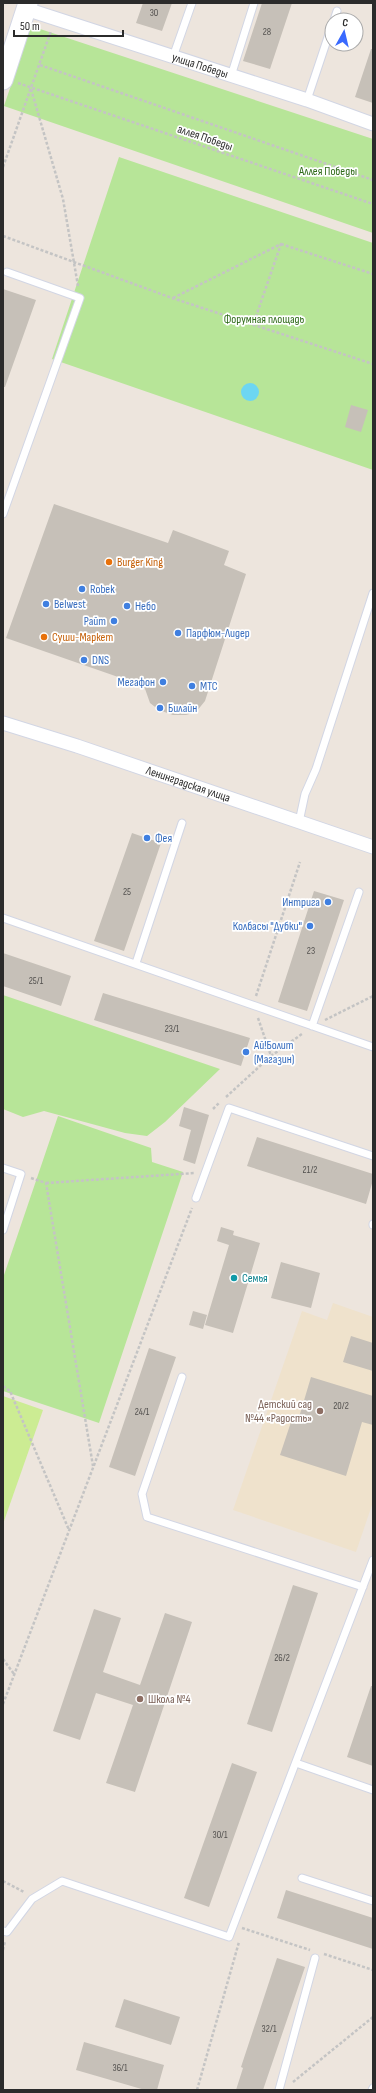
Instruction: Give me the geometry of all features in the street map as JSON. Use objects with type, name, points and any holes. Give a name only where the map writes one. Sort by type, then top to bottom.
[{"type":"street","name":"улица Победы","points":[[27,6],[56,18],[307,100],[373,124]]},
{"type":"street","points":[[3,80],[27,6]]},
{"type":"street","name":"Ленинградская улица","points":[[3,723],[373,847]]},
{"type":"lane","points":[[173,57],[192,3]]},
{"type":"lane","points":[[231,76],[254,3]]},
{"type":"lane","points":[[307,100],[324,49]]},
{"type":"lane","points":[[3,514],[80,298],[7,272]]},
{"type":"lane","points":[[299,822],[304,794],[316,769],[373,593]]},
{"type":"lane","points":[[136,963],[182,823]]},
{"type":"lane","points":[[312,1026],[359,892]]},
{"type":"lane","points":[[3,918],[136,963],[373,1047]]},
{"type":"lane","points":[[196,1198],[229,1108],[373,1156]]},
{"type":"lane","points":[[3,1168],[21,1174],[3,1230]]},
{"type":"lane","points":[[182,1377],[142,1494],[147,1517],[363,1587]]},
{"type":"lane","points":[[3,1931],[7,1932],[32,1900],[62,1881],[229,1936],[373,1560]]},
{"type":"lane","points":[[296,1763],[373,1790]]},
{"type":"lane","points":[[302,1878],[373,1901]]},
{"type":"lane","points":[[279,2090],[315,1955]]},
{"type":"path","points":[[3,167],[56,18]]},
{"type":"path","points":[[40,65],[373,180]]},
{"type":"path","points":[[31,88],[62,198],[75,262],[80,298]]},
{"type":"path","name":"аллея Победы","points":[[31,88],[373,204]]},
{"type":"path","points":[[3,236],[172,298],[373,364]]},
{"type":"path","points":[[172,298],[281,244],[373,274]]},
{"type":"path","points":[[253,325],[281,244]]},
{"type":"path","points":[[271,1056],[253,1005],[300,862]]},
{"type":"path","points":[[213,1109],[271,1056],[312,1026],[373,996]]},
{"type":"path","points":[[21,1174],[46,1183],[205,1172]]},
{"type":"path","points":[[46,1183],[94,1467]]},
{"type":"path","points":[[3,1704],[196,1198]]},
{"type":"path","points":[[3,1386],[10,1391],[69,1530]]},
{"type":"path","points":[[3,1659],[14,1674]]},
{"type":"path","points":[[3,1881],[25,1893],[32,1900]]},
{"type":"path","points":[[234,1924],[243,1929],[315,1955]]},
{"type":"path","points":[[197,2090],[243,1929]]},
{"type":"path","points":[[322,1954],[373,1970]]},
{"type":"path","points":[[289,2085],[373,2017]]},
{"type":"shaded area","name":"Детский сад №44 «Радость»","points":[[333,1303],[373,1317],[373,1502],[356,1552],[233,1510],[302,1311],[327,1320]]},
{"type":"green space","name":"Аллея Победы","points":[[31,26],[373,139],[373,233],[4,106]]},
{"type":"green space","name":"Форумная площадь","points":[[119,157],[373,243],[373,470],[52,359]]},
{"type":"green space","points":[[3,995],[220,1069],[165,1122],[147,1136],[125,1133],[44,1111],[23,1117],[3,1109]]},
{"type":"green space","points":[[58,1116],[151,1148],[152,1162],[183,1172],[99,1423],[3,1391],[3,1278]]},
{"type":"green space","points":[[3,1396],[43,1410],[3,1524]]},
{"type":"water","points":[[246,383],[254,383],[259,388],[257,399],[254,401],[246,401],[241,396],[241,388]]},
{"type":"building","points":[[143,3],[172,3],[162,31],[136,23]]},
{"type":"building","points":[[262,3],[292,3],[270,69],[243,61]]},
{"type":"building","points":[[371,49],[373,49],[373,103],[355,97]]},
{"type":"building","points":[[3,289],[36,300],[5,387],[3,387]]},
{"type":"building","points":[[351,405],[368,410],[361,432],[345,427]]},
{"type":"building","name":"Небо","points":[[54,504],[168,543],[173,530],[229,551],[224,565],[246,574],[205,701],[196,712],[186,715],[173,715],[159,710],[150,703],[144,686],[6,638]]},
{"type":"building","points":[[132,833],[161,843],[124,951],[94,941]]},
{"type":"building","points":[[314,891],[344,900],[307,1011],[278,1002]]},
{"type":"building","points":[[3,953],[71,976],[61,1006],[3,986]]},
{"type":"building","points":[[103,993],[250,1038],[241,1066],[94,1020]]},
{"type":"building","points":[[184,1107],[209,1115],[195,1164],[183,1160],[191,1130],[179,1126]]},
{"type":"building","points":[[257,1137],[373,1174],[373,1180],[366,1204],[247,1166]]},
{"type":"building","name":"Семья","points":[[221,1227],[234,1231],[233,1235],[260,1243],[233,1333],[205,1325],[229,1245],[217,1241]]},
{"type":"building","points":[[281,1262],[320,1273],[311,1308],[271,1298]]},
{"type":"building","points":[[193,1311],[207,1315],[203,1329],[189,1325]]},
{"type":"building","points":[[351,1336],[373,1343],[373,1371],[343,1362]]},
{"type":"building","points":[[149,1348],[176,1357],[135,1476],[109,1467]]},
{"type":"building","points":[[311,1377],[373,1396],[373,1425],[362,1422],[346,1476],[280,1455],[291,1422],[297,1424]]},
{"type":"building","points":[[293,1585],[318,1593],[272,1732],[247,1724]]},
{"type":"building","name":"Школа №4","points":[[94,1609],[121,1618],[103,1672],[140,1685],[165,1613],[192,1622],[135,1792],[106,1783],[133,1705],[96,1693],[80,1740],[53,1731]]},
{"type":"building","points":[[371,1686],[373,1686],[373,1766],[347,1757]]},
{"type":"building","points":[[232,1763],[257,1772],[209,1907],[184,1898]]},
{"type":"building","points":[[286,1890],[373,1918],[373,1949],[277,1918]]},
{"type":"building","points":[[277,1958],[305,1967],[263,2090],[236,2090],[243,2068],[241,2067]]},
{"type":"building","points":[[124,1999],[180,2017],[171,2045],[115,2027]]},
{"type":"building","points":[[84,2042],[164,2065],[157,2090],[145,2090],[76,2070]]},
{"type":"place","name":"Burger King","points":[[109,562]]},
{"type":"place","name":"Robek","points":[[82,589]]},
{"type":"place","name":"Belwest","points":[[46,604]]},
{"type":"place","name":"Небо","points":[[127,606]]},
{"type":"place","name":"Райт","points":[[114,621]]},
{"type":"place","name":"Парфюм-Лидер","points":[[178,633]]},
{"type":"place","name":"Суши-Маркет","points":[[44,637]]},
{"type":"place","name":"DNS","points":[[84,660]]},
{"type":"place","name":"Мегафон","points":[[163,682]]},
{"type":"place","name":"МТС","points":[[192,686]]},
{"type":"place","name":"Билайн","points":[[160,708]]},
{"type":"place","name":"Фея","points":[[147,838]]},
{"type":"place","name":"Интрига","points":[[328,902]]},
{"type":"place","name":"Колбасы \"Дубки\"","points":[[310,926]]},
{"type":"place","name":"Ай!Болит (Магазин)","points":[[246,1052]]},
{"type":"place","name":"Семья","points":[[234,1278]]},
{"type":"place","name":"Детский сад №44 «Радость»","points":[[320,1411]]},
{"type":"place","name":"Школа №4","points":[[140,1699]]}]
